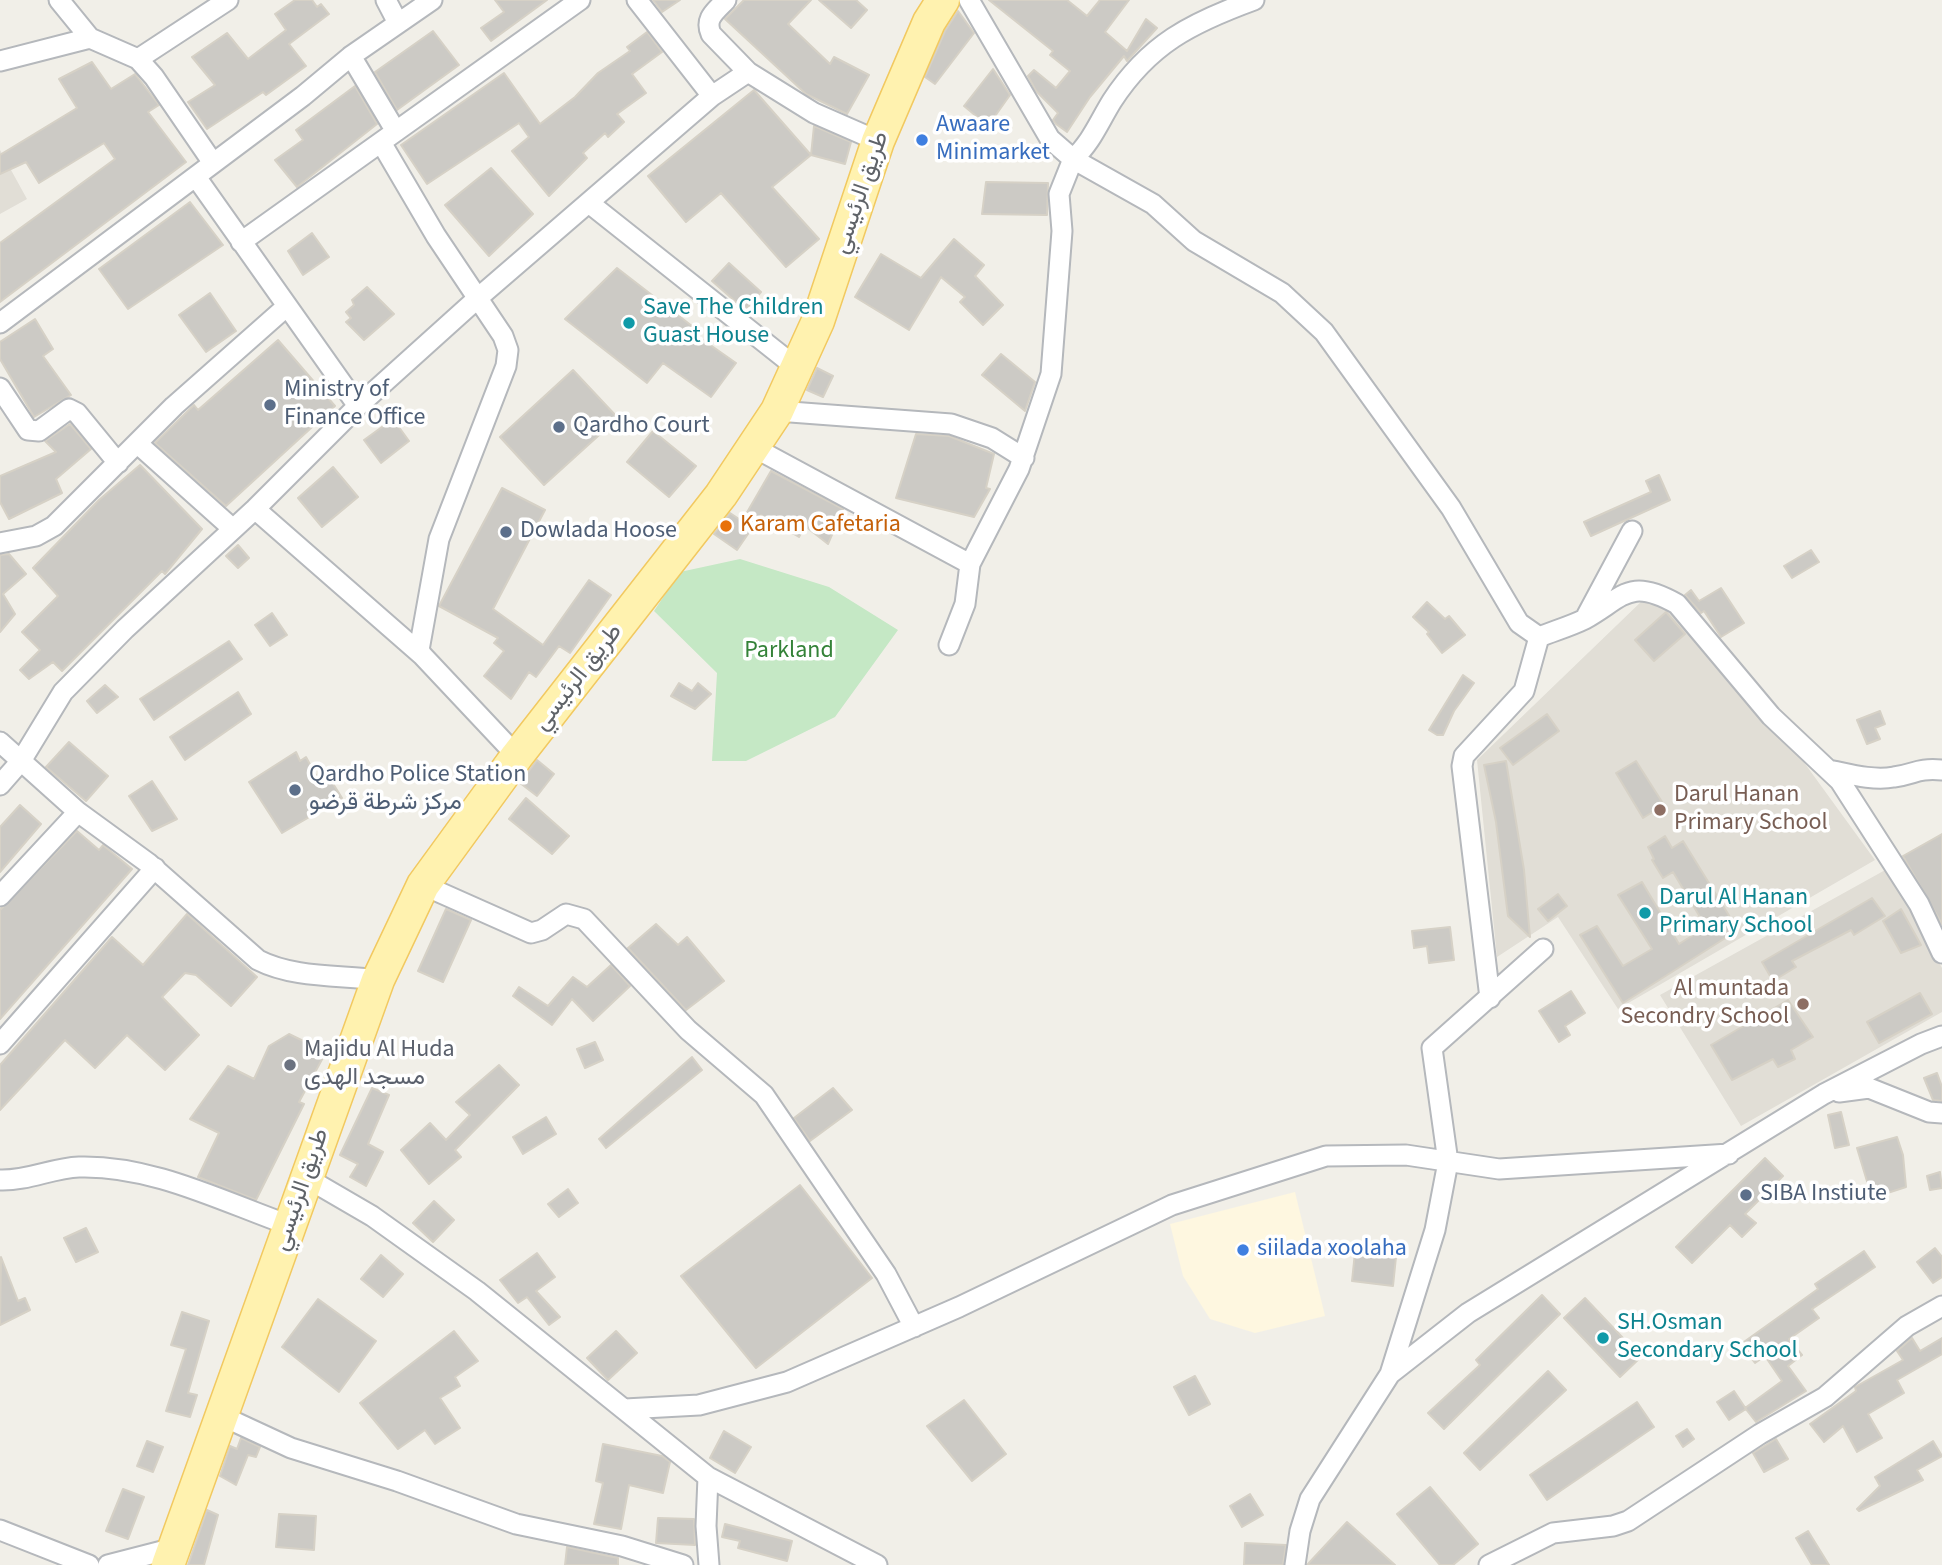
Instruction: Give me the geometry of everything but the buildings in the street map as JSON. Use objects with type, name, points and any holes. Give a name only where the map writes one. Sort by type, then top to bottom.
[{"type":"main road","name":"طريق الرئيسي","points":[[171,1557],[378,980],[423,886],[517,756],[721,495],[777,411],[818,321],[878,141],[929,22],[943,0]]},
{"type":"street","points":[[59,0],[90,38],[138,59],[154,76],[213,163]]},
{"type":"street","points":[[138,59],[228,0]]},
{"type":"street","points":[[386,0],[398,23]]},
{"type":"street","points":[[0,323],[197,177],[351,56],[432,0]]},
{"type":"street","points":[[241,242],[580,0]]},
{"type":"street","points":[[637,0],[712,96]]},
{"type":"street","points":[[726,0],[710,16],[707,26],[711,34],[748,72],[814,113],[878,141]]},
{"type":"street","points":[[969,0],[1050,139],[1073,159],[1153,205],[1194,241],[1282,293],[1324,332],[1451,508],[1519,623],[1539,637]]},
{"type":"street","points":[[949,645],[965,604],[970,564],[1024,458],[1051,374],[1062,231],[1059,194],[1073,159],[1086,147],[1138,65],[1185,28],[1254,0]]},
{"type":"street","points":[[0,61],[90,38]]},
{"type":"street","points":[[351,56],[436,236],[479,297],[503,336],[508,350],[506,366],[439,539],[419,650],[422,655]]},
{"type":"street","points":[[0,785],[21,761],[63,692],[255,509],[358,406],[479,297],[712,96],[748,72]]},
{"type":"street","points":[[197,177],[358,406]]},
{"type":"street","points":[[589,203],[797,368]]},
{"type":"street","points":[[0,543],[36,536],[54,526],[174,406],[286,307]]},
{"type":"street","points":[[0,388],[28,430],[39,431],[69,409],[77,413],[118,463]]},
{"type":"street","points":[[777,411],[951,424],[992,438],[1024,458]]},
{"type":"street","points":[[138,443],[233,529]]},
{"type":"street","points":[[753,447],[970,564]]},
{"type":"street","points":[[255,509],[422,655],[517,756]]},
{"type":"street","points":[[1584,619],[1632,531]]},
{"type":"street","points":[[1539,637],[1584,619],[1616,597],[1640,590],[1660,595],[1677,604],[1771,716],[1840,781],[1919,904],[1942,953]]},
{"type":"street","points":[[1490,998],[1462,766],[1464,756],[1524,691],[1539,637]]},
{"type":"street","points":[[0,741],[78,812],[155,868],[245,950],[275,968],[378,980]]},
{"type":"street","points":[[1829,771],[1880,778],[1896,777],[1919,768],[1942,770]]},
{"type":"street","points":[[0,896],[78,812]]},
{"type":"street","points":[[0,1044],[155,868]]},
{"type":"street","points":[[423,886],[531,933],[542,930],[566,914],[584,919],[688,1030],[764,1096],[886,1274],[914,1327]]},
{"type":"street","points":[[1295,1565],[1300,1531],[1310,1499],[1390,1374],[1435,1230],[1448,1162],[1432,1048],[1543,949]]},
{"type":"street","points":[[1390,1374],[1468,1313],[1824,1094],[1942,1036]]},
{"type":"street","points":[[1824,1094],[1869,1088],[1929,1112],[1942,1113]]},
{"type":"street","points":[[625,1409],[699,1405],[747,1394],[831,1365],[1172,1205],[1326,1156],[1406,1155],[1499,1169],[1729,1154]]},
{"type":"street","points":[[0,1180],[19,1181],[77,1167],[126,1169],[289,1225]]},
{"type":"street","points":[[305,1178],[372,1216],[477,1291],[708,1477],[877,1565]]},
{"type":"street","points":[[1489,1565],[1553,1534],[1613,1527],[1628,1521],[1760,1434],[1825,1397],[1907,1326],[1942,1306]]},
{"type":"street","points":[[222,1416],[291,1448],[397,1481],[516,1524],[622,1546],[683,1565]]},
{"type":"street","points":[[708,1477],[706,1526],[709,1565]]},
{"type":"street","points":[[0,1530],[89,1565]]},
{"type":"street","points":[[108,1565],[171,1557]]},
{"type":"shaded area","points":[[0,150],[27,199],[0,214]]},
{"type":"shaded area","name":"Darul Hanan Primary School","points":[[1645,598],[1668,608],[1795,750],[1875,860],[1618,1009],[1558,917],[1497,957],[1477,760]]},
{"type":"shaded area","name":"Al muntada Secondry School","points":[[1887,869],[1942,968],[1942,1012],[1741,1126],[1660,995]]},
{"type":"shaded area","name":"siilada xoolaha","points":[[1295,1192],[1325,1316],[1255,1333],[1210,1319],[1183,1276],[1170,1224]]},
{"type":"green space","name":"Parkland","points":[[740,559],[829,587],[898,630],[835,717],[746,761],[712,761],[717,673],[654,611],[680,572]]},
{"type":"place","name":"Awaare Minimarket","points":[[922,140]]},
{"type":"place","name":"Save The Children Guast House","points":[[629,323]]},
{"type":"place","name":"Ministry of Finance Office","points":[[270,405]]},
{"type":"place","name":"Qardho Court","points":[[559,427]]},
{"type":"place","name":"Karam Cafetaria","points":[[726,526]]},
{"type":"place","name":"Dowlada Hoose","points":[[506,532]]},
{"type":"place","name":"Qardho Police Station مركز شرطة قرضو","points":[[295,790]]},
{"type":"place","name":"Darul Hanan Primary School","points":[[1660,810]]},
{"type":"place","name":"Darul Al Hanan Primary School","points":[[1645,913]]},
{"type":"place","name":"Al muntada Secondry School","points":[[1803,1004]]},
{"type":"place","name":"Majidu Al Huda مسجد الهدى","points":[[290,1065]]},
{"type":"place","name":"SIBA Instiute","points":[[1746,1195]]},
{"type":"place","name":"siilada xoolaha","points":[[1243,1250]]},
{"type":"place","name":"SH.Osman Secondary School","points":[[1603,1338]]}]
